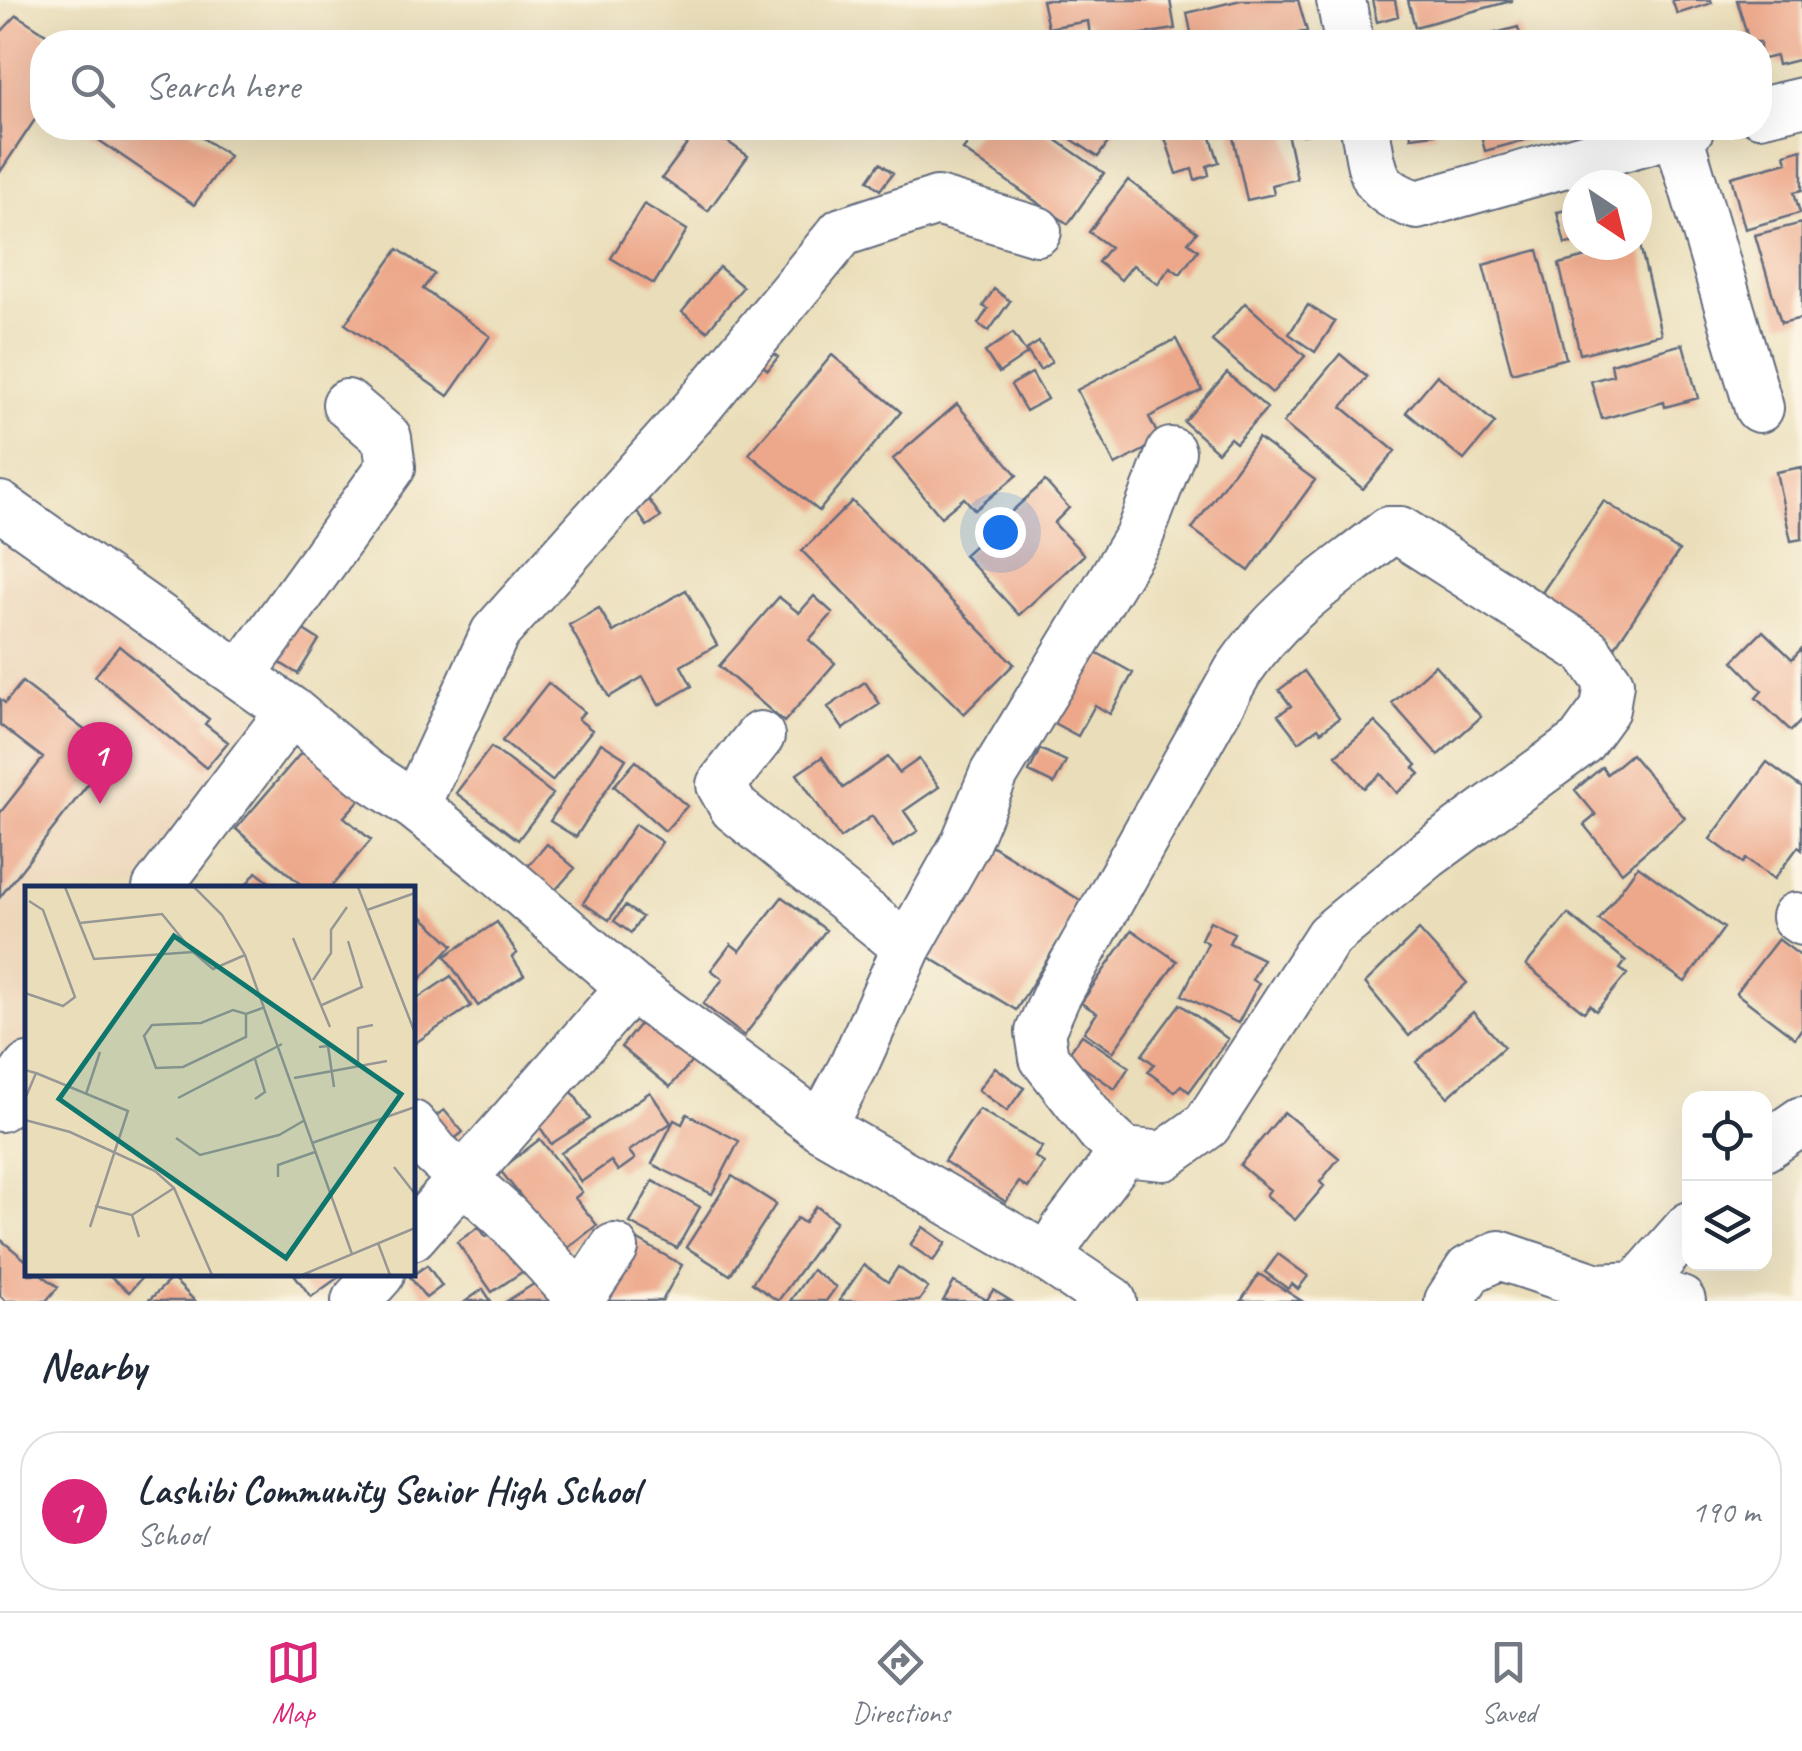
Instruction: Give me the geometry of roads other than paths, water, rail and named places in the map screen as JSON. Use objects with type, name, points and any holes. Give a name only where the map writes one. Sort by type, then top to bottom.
[{"type":"street","points":[[1342,0],[1348,30]]},
{"type":"street","points":[[1772,109],[1802,102]]},
{"type":"street","points":[[1367,140],[1375,180],[1393,198],[1417,205],[1644,140]]},
{"type":"street","points":[[1686,140],[1759,408]]},
{"type":"street","points":[[415,806],[495,633],[696,409],[842,232],[936,201],[1037,232]]},
{"type":"street","points":[[241,675],[391,467],[388,438],[347,404]]},
{"type":"street","points":[[820,1127],[853,1067],[907,948],[964,844],[994,774],[1139,536],[1171,452]]},
{"type":"street","points":[[0,506],[291,711],[487,863],[631,987],[820,1127],[1048,1258],[1112,1301]]},
{"type":"street","points":[[1400,530],[1588,651],[1609,683],[1605,709],[1581,742],[1427,855],[1329,936],[1207,1125],[1164,1156],[1124,1152],[1102,1131],[1044,1058],[1040,1032],[1084,944],[1238,671],[1262,636],[1318,583],[1389,531],[1400,530]]},
{"type":"street","points":[[159,886],[291,711]]},
{"type":"street","points":[[760,736],[721,785],[734,808],[907,948]]},
{"type":"street","points":[[415,1233],[631,987]]},
{"type":"street","points":[[0,1107],[25,1072]]},
{"type":"street","points":[[1772,1142],[1802,1121]]},
{"type":"street","points":[[415,1128],[507,1218],[570,1287],[590,1284],[614,1248]]},
{"type":"street","points":[[1048,1258],[1124,1152]]},
{"type":"street","points":[[1637,1286],[1682,1235]]},
{"type":"street","points":[[1449,1301],[1468,1270],[1500,1255],[1597,1288],[1637,1286],[1681,1301]]},
{"type":"street","points":[[356,1301],[378,1276]]},
{"type":"place","name":"Lashibi Community Senior High School","points":[[100,804]]}]
